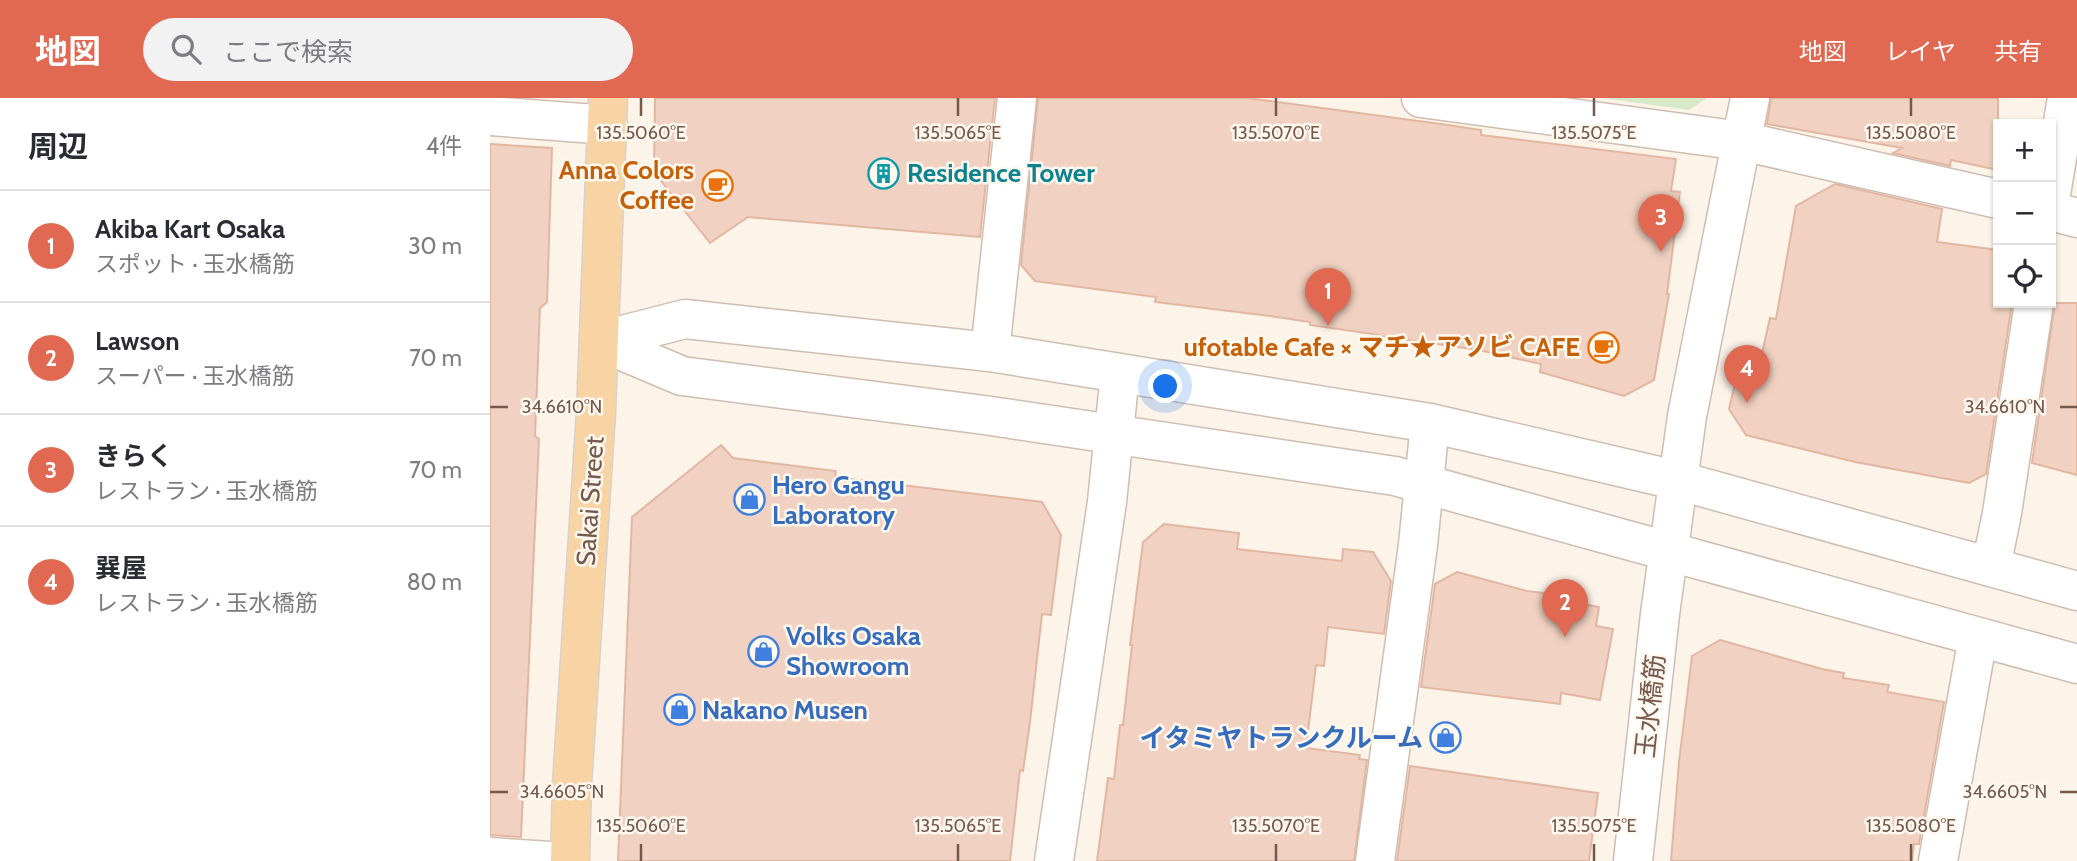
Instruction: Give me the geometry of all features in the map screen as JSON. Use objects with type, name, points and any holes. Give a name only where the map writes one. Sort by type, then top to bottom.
[{"type":"main road","name":"Sakai Street","points":[[569,861],[599,341],[608,111]]},
{"type":"street","points":[[990,352],[1017,98]]},
{"type":"street","points":[[1421,98],[1742,141],[1993,198]]},
{"type":"street","name":"玉水橋筋","points":[[1633,861],[1687,415],[1750,98]]},
{"type":"street","points":[[2053,182],[2067,98]]},
{"type":"street","points":[[490,116],[608,111]]},
{"type":"street","points":[[2056,212],[2077,218]]},
{"type":"street","points":[[1991,567],[2002,513],[2033,308]]},
{"type":"street","points":[[599,341],[685,319],[990,352],[1430,423],[1679,481],[2077,591]]},
{"type":"street","points":[[599,341],[682,376],[984,415],[1395,476],[2077,664]]},
{"type":"street","points":[[1054,861],[1107,502],[1120,373]]},
{"type":"street","points":[[1375,861],[1430,423]]},
{"type":"street","points":[[1938,861],[1978,637]]},
{"type":"street","points":[[490,857],[550,861]]},
{"type":"green space","points":[[1602,98],[1707,98],[1689,110]]},
{"type":"building","points":[[655,98],[995,98],[980,237],[748,217],[710,243],[654,172]]},
{"type":"building","points":[[1038,98],[1247,98],[1481,130],[1481,135],[1676,159],[1671,191],[1680,192],[1669,294],[1654,380],[1624,396],[1540,372],[1541,364],[1479,350],[1310,325],[1310,322],[1270,316],[1155,302],[1156,297],[1035,281],[1021,265]]},
{"type":"building","points":[[1771,98],[1998,98],[1998,119],[1993,119],[1993,169],[1951,160],[1950,166],[1893,153],[1902,148],[1767,124]]},
{"type":"building","points":[[490,144],[552,148],[547,302],[540,308],[535,436],[539,439],[521,837],[490,835]]},
{"type":"building","points":[[1835,184],[1942,209],[1937,242],[1993,249],[1993,308],[2011,308],[1986,474],[1969,483],[1855,462],[1746,435],[1729,409],[1739,367],[1758,371],[1770,318],[1776,319],[1796,206]]},
{"type":"building","points":[[2056,303],[2077,303],[2077,475],[2032,463],[2054,308]]},
{"type":"building","points":[[721,445],[733,458],[836,471],[835,477],[1042,502],[1061,535],[1051,615],[1042,614],[1010,861],[618,861],[632,517]]},
{"type":"building","points":[[1164,524],[1239,533],[1237,549],[1342,561],[1343,549],[1373,552],[1391,581],[1384,634],[1328,627],[1324,666],[1316,665],[1306,748],[1360,755],[1359,759],[1367,760],[1354,861],[1097,861],[1108,778],[1114,779],[1120,725],[1123,725],[1143,542]]},
{"type":"building","points":[[1457,572],[1527,591],[1545,593],[1544,597],[1599,607],[1596,626],[1613,629],[1600,700],[1561,693],[1560,704],[1421,687],[1435,584]]},
{"type":"building","points":[[1720,640],[1844,673],[1843,678],[1889,685],[1887,692],[1944,702],[1919,844],[1914,844],[1912,861],[1671,861],[1679,762],[1692,656]]},
{"type":"building","points":[[1410,766],[1598,793],[1589,861],[1397,861]]},
{"type":"place","name":"Residence Tower","points":[[884,173]]},
{"type":"place","name":"Anna Colors Coffee","points":[[717,185]]},
{"type":"place","name":"きらく","points":[[1661,252]]},
{"type":"place","name":"Akiba Kart Osaka","points":[[1328,326]]},
{"type":"place","name":"ufotable Cafe × マチ★アソビ CAFE","points":[[1603,347]]},
{"type":"place","name":"巽屋","points":[[1747,403]]},
{"type":"place","name":"Hero Gangu Laboratory","points":[[749,500]]},
{"type":"place","name":"Lawson","points":[[1565,637]]},
{"type":"place","name":"Volks Osaka Showroom","points":[[763,651]]},
{"type":"place","name":"Nakano Musen","points":[[679,710]]},
{"type":"place","name":"イタミヤトランクルーム","points":[[1446,738]]}]
